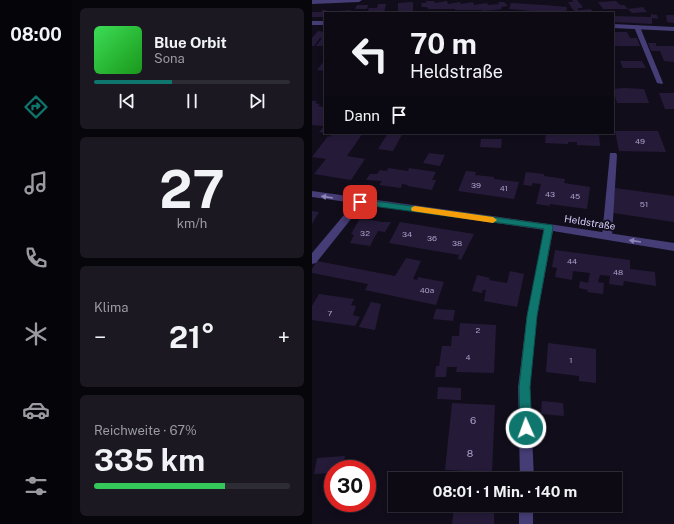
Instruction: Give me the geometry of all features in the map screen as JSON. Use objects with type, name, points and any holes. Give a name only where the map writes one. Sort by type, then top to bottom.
[{"type":"street","points":[[312,2],[359,0]]},
{"type":"street","points":[[312,23],[324,23]]},
{"type":"street","points":[[614,26],[674,29]]},
{"type":"street","points":[[637,27],[660,83]]},
{"type":"street","points":[[607,236],[613,155]]},
{"type":"street","name":"Heldstraße","points":[[312,194],[360,202],[549,227],[674,247]]},
{"type":"street","points":[[312,260],[360,202]]},
{"type":"street","points":[[527,472],[524,387],[532,316],[549,227]]},
{"type":"street","points":[[526,512],[526,524]]},
{"type":"building","points":[[572,0],[577,0],[582,6],[582,8],[578,8],[579,11],[574,11],[571,7],[568,2],[573,2]]},
{"type":"building","points":[[426,1],[434,1],[435,3],[447,1],[448,4],[473,2],[474,5],[487,3],[488,5],[499,4],[498,2],[504,2],[508,6],[501,7],[502,9],[482,11],[428,9],[427,7],[422,7],[421,3],[426,3]]},
{"type":"building","points":[[616,1],[628,9],[603,9],[598,2]]},
{"type":"building","points":[[413,2],[413,12],[398,12],[398,3]]},
{"type":"building","points":[[511,3],[567,7],[566,12],[542,12],[509,9]]},
{"type":"building","points":[[378,4],[386,4],[384,12],[367,12],[369,8],[377,8]]},
{"type":"building","points":[[357,5],[368,5],[367,9],[355,9]]},
{"type":"building","points":[[643,7],[647,12],[632,13],[628,9]]},
{"type":"building","points":[[591,9],[592,12],[580,12],[579,10]]},
{"type":"building","points":[[322,10],[326,10],[326,12],[324,12],[324,17],[312,17],[312,12],[321,12]]},
{"type":"building","points":[[351,10],[350,12],[326,12]]},
{"type":"building","points":[[651,14],[657,15],[658,19],[652,18],[652,24],[614,22],[614,16],[651,17]]},
{"type":"building","points":[[666,15],[674,15],[674,23],[667,22]]},
{"type":"building","points":[[318,31],[324,32],[324,46],[316,46],[322,38],[320,38],[314,46],[312,46],[312,38]]},
{"type":"building","points":[[614,32],[627,32],[630,38],[637,38],[640,46],[614,46]]},
{"type":"building","points":[[648,43],[656,43],[656,46],[674,46],[674,62],[664,61],[660,51],[651,51]]},
{"type":"building","points":[[324,61],[324,71],[317,70]]},
{"type":"building","points":[[620,61],[642,61],[646,68],[623,68]]},
{"type":"building","points":[[614,89],[644,89],[649,103],[617,103]]},
{"type":"building","points":[[659,93],[674,93],[674,109],[665,109]]},
{"type":"building","points":[[312,101],[317,101],[315,103],[320,104],[318,106],[324,107],[324,126],[312,125]]},
{"type":"building","points":[[324,126],[324,133],[319,132]]},
{"type":"building","points":[[615,131],[658,131],[666,152],[619,151]]},
{"type":"building","points":[[332,134],[362,134],[347,156],[365,159],[351,180],[314,174],[326,159],[312,157],[328,136],[330,137]]},
{"type":"building","points":[[387,134],[402,134],[393,151],[378,149]]},
{"type":"building","points":[[546,134],[599,134],[600,146],[577,145],[577,142],[568,142],[568,144],[545,143]]},
{"type":"building","points":[[481,139],[502,139],[501,148],[480,147]]},
{"type":"building","points":[[429,153],[445,155],[440,166],[423,163]]},
{"type":"building","points":[[388,168],[408,171],[409,168],[436,172],[432,180],[436,180],[432,190],[402,184],[401,188],[379,185],[382,181],[366,180],[370,174],[377,174],[380,170],[387,171]]},
{"type":"building","points":[[466,171],[476,172],[475,175],[494,177],[494,179],[519,182],[514,199],[458,191]]},
{"type":"building","points":[[526,172],[544,174],[544,176],[565,179],[564,183],[590,187],[587,209],[550,204],[550,206],[536,204],[541,184],[532,183],[532,186],[523,185]]},
{"type":"building","points":[[615,188],[674,196],[674,222],[613,213]]},
{"type":"building","points":[[312,211],[319,212],[312,224]]},
{"type":"building","points":[[360,218],[391,222],[385,232],[378,231],[370,246],[350,243],[354,235],[351,234]]},
{"type":"building","points":[[400,222],[474,234],[461,260],[458,259],[459,255],[389,243]]},
{"type":"building","points":[[555,250],[630,260],[630,269],[655,272],[656,286],[624,281],[623,286],[609,284],[610,276],[600,275],[598,282],[604,283],[603,294],[587,292],[588,290],[579,288],[580,281],[588,283],[590,273],[573,271],[572,280],[555,277],[557,268],[552,267]]},
{"type":"building","points":[[406,258],[421,261],[413,279],[417,280],[418,277],[444,282],[436,305],[365,290],[368,284],[312,273],[312,269],[317,261],[395,276]]},
{"type":"building","points":[[510,271],[524,274],[517,307],[484,301],[486,290],[483,290],[482,293],[472,291],[477,275],[490,278],[489,280],[507,283]]},
{"type":"building","points":[[319,294],[354,299],[351,305],[356,306],[353,315],[360,317],[355,326],[312,320],[312,306]]},
{"type":"building","points":[[371,302],[381,304],[375,330],[359,327]]},
{"type":"building","points":[[436,309],[455,310],[453,321],[433,319]]},
{"type":"building","points":[[460,323],[496,325],[494,373],[456,372],[457,367],[447,367],[446,377],[435,377],[436,366],[439,366],[442,346],[451,346],[452,336],[459,336]]},
{"type":"building","points":[[548,343],[596,349],[596,383],[579,381],[579,376],[546,372]]},
{"type":"building","points":[[438,387],[461,388],[461,400],[437,399]]},
{"type":"building","points":[[542,401],[563,403],[564,416],[541,414]]},
{"type":"building","points":[[452,403],[495,405],[492,472],[445,470]]},
{"type":"building","points":[[345,456],[344,460],[324,460],[324,473],[314,474],[317,458]]},
{"type":"building","points":[[454,512],[494,512],[494,524],[452,524]]},
{"type":"slow traffic","points":[[415,209],[493,220]]},
{"type":"route","points":[[360,202],[549,227],[532,316],[524,387],[526,428]]}]
